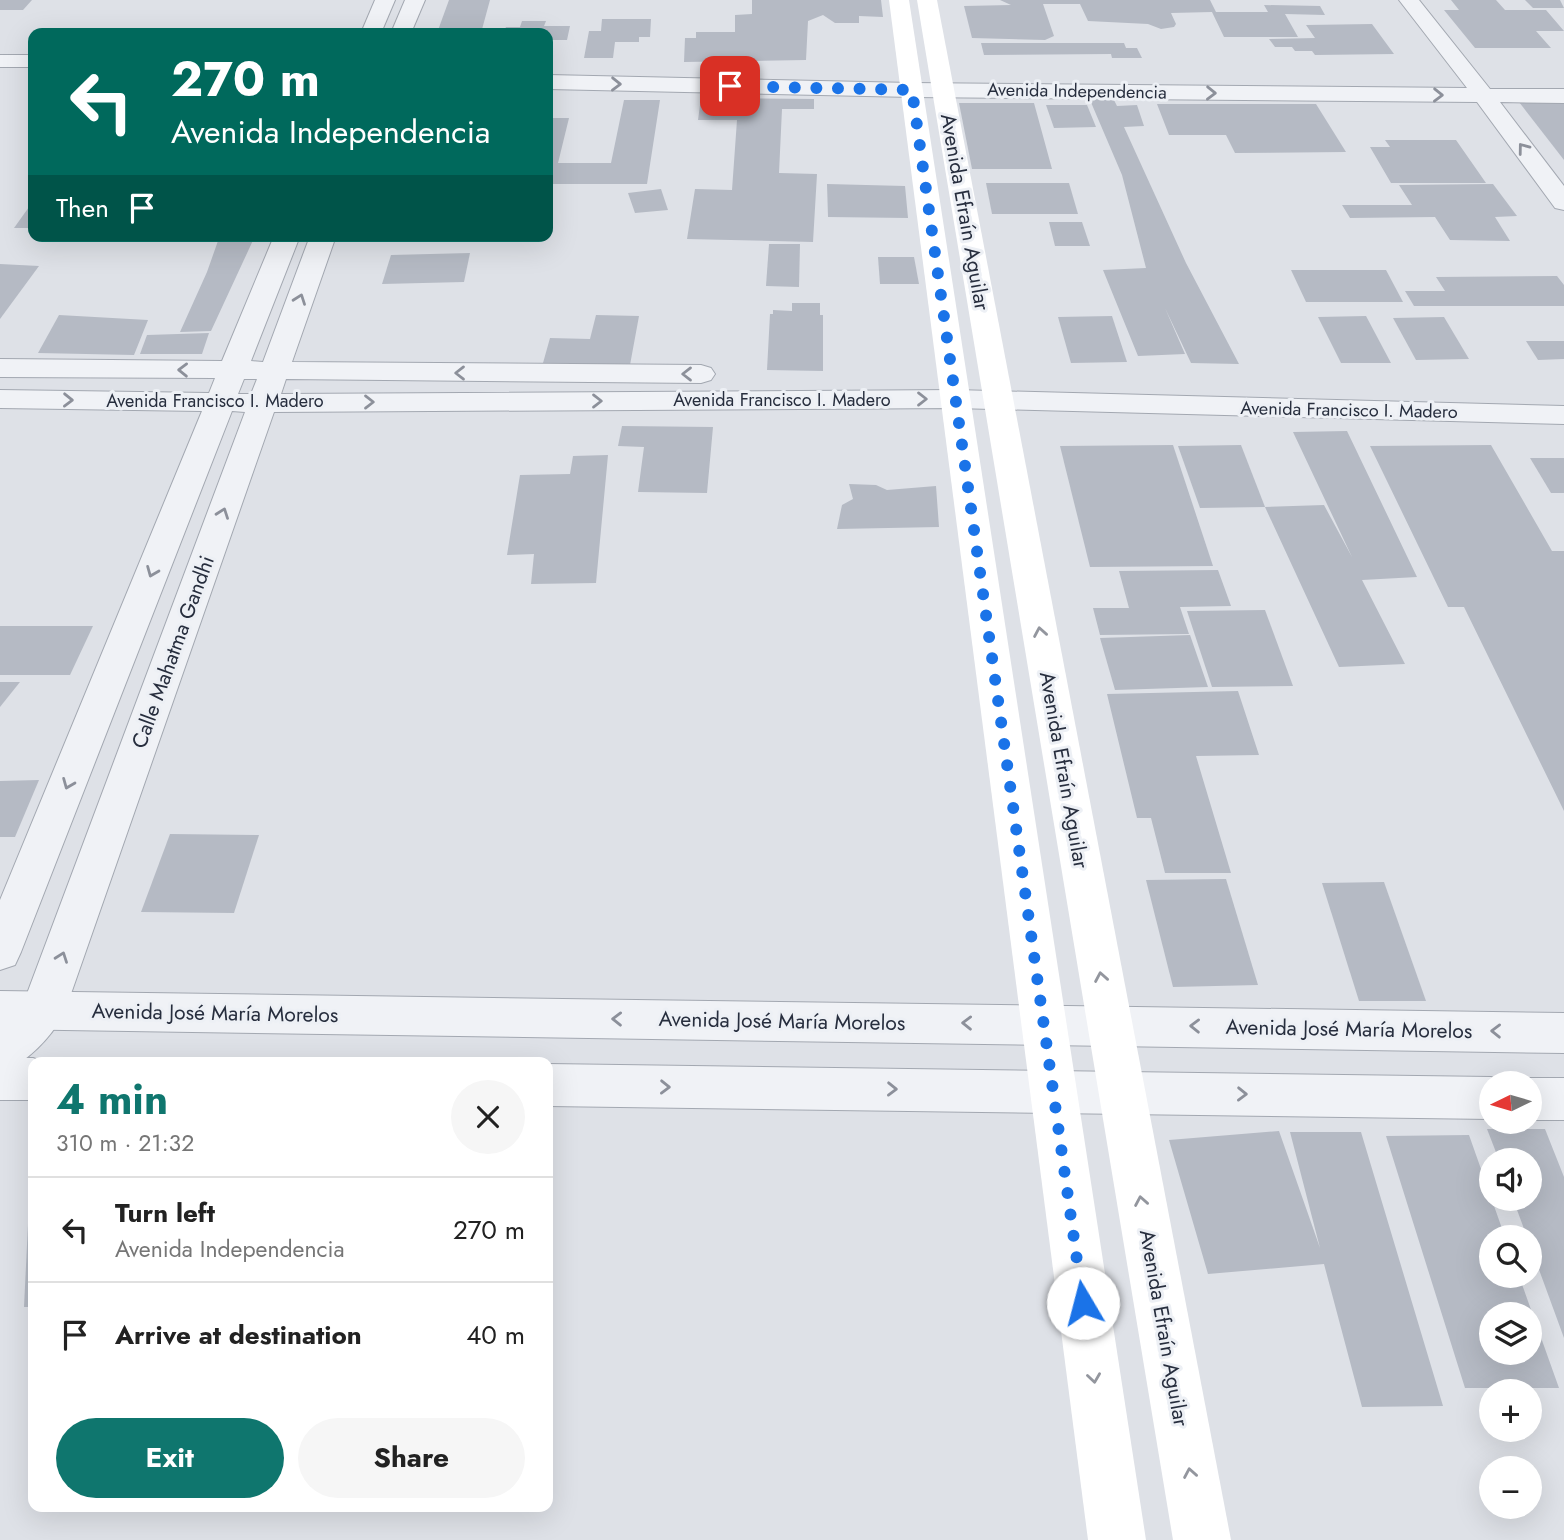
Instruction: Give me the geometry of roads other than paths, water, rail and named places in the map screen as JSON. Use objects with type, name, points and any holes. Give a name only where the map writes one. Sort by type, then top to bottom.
[{"type":"main road","name":"Avenida Efraín Aguilar","points":[[899,0],[925,75],[996,388],[1202,1540]]},
{"type":"main road","name":"Avenida Efraín Aguilar","points":[[927,0],[925,75],[954,387],[1117,1540]]},
{"type":"street","points":[[373,28],[386,0]]},
{"type":"street","points":[[403,28],[415,0]]},
{"type":"street","points":[[1409,0],[1467,71],[1482,95],[1564,203]]},
{"type":"street","points":[[0,61],[28,61]]},
{"type":"street","points":[[553,64],[812,67]]},
{"type":"street","points":[[1269,69],[1280,93]]},
{"type":"street","points":[[1441,71],[1495,71]]},
{"type":"street","name":"Avenida Independencia","points":[[553,82],[925,75],[1280,93],[1564,96]]},
{"type":"street","points":[[0,78],[28,78]]},
{"type":"street","points":[[0,953],[285,242]]},
{"type":"street","name":"Calle Mahatma Gandhi","points":[[0,1053],[43,1011],[321,242]]},
{"type":"street","name":"Avenida Francisco I. Madero","points":[[0,368],[226,386],[954,387],[1564,415]]},
{"type":"street","name":"Avenida Francisco I. Madero","points":[[0,399],[226,386]]},
{"type":"street","name":"Avenida Francisco I. Madero","points":[[996,388],[1564,388]]},
{"type":"street","name":"Avenida José María Morelos","points":[[0,1010],[1564,1033]]},
{"type":"street","points":[[0,1079],[28,1079]]},
{"type":"street","points":[[553,1085],[1479,1098]]},
{"type":"street","points":[[1542,1099],[1564,1099]]}]
